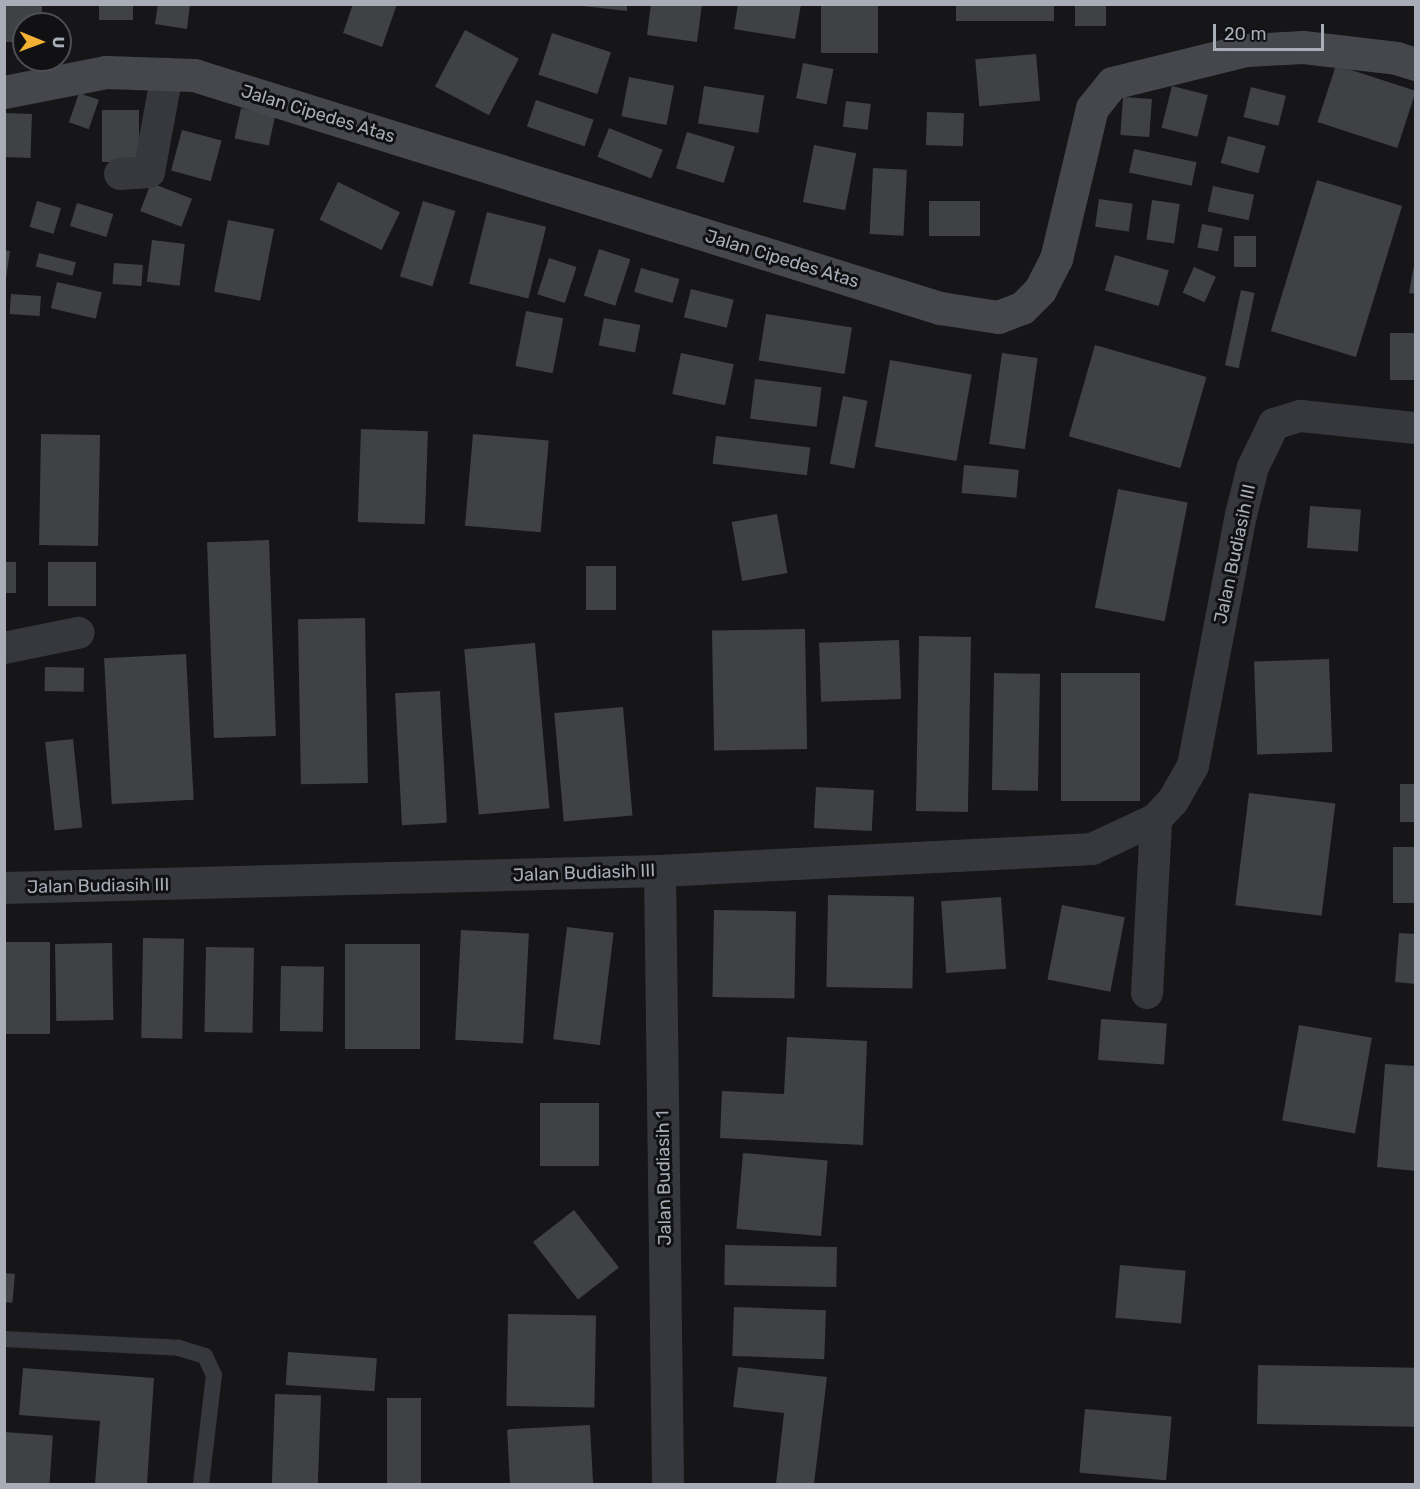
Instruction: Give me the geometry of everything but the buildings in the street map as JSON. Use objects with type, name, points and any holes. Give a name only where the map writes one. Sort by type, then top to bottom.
[{"type":"street","name":"Jalan Cipedes Atas","points":[[4,92],[106,72],[194,75],[940,308],[998,317],[1022,308],[1034,296],[1056,259],[1092,108],[1112,83],[1246,50],[1303,47],[1396,58],[1416,64]]},
{"type":"street","points":[[120,174],[149,172],[167,74]]},
{"type":"street","name":"Jalan Budiasih III","points":[[4,888],[660,871],[1092,849],[1156,819],[1173,801],[1194,766],[1241,515],[1253,466],[1274,424],[1301,416],[1416,428]]},
{"type":"street","points":[[4,648],[78,633]]},
{"type":"street","points":[[1147,993],[1156,819]]},
{"type":"street","name":"Jalan Budiasih 1","points":[[660,871],[668,1485]]},
{"type":"lane","points":[[4,1339],[179,1348],[205,1356],[214,1375],[201,1485]]}]
